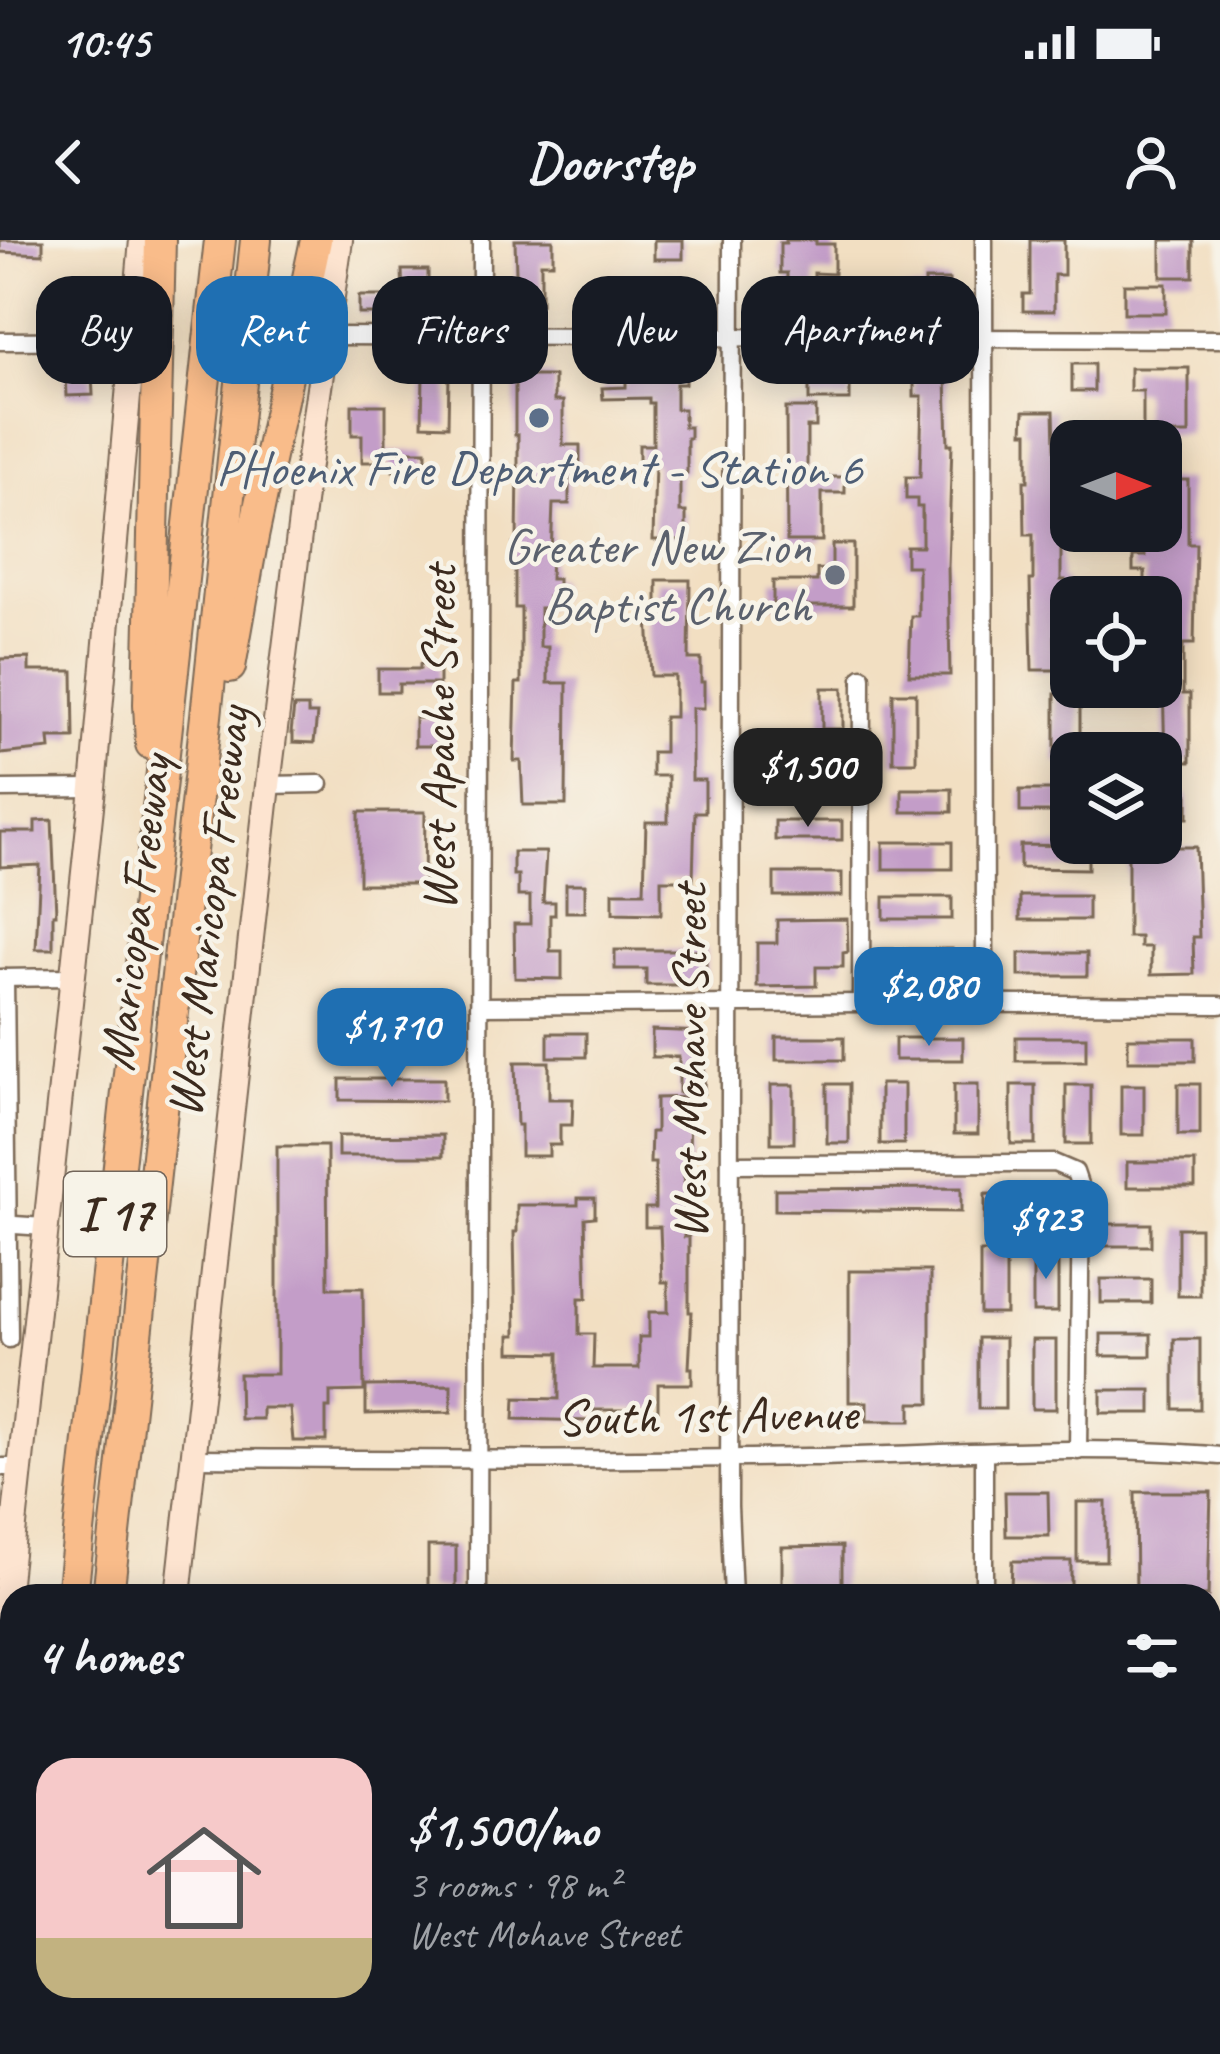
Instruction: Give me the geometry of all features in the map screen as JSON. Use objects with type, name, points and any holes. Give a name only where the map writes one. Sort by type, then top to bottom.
[{"type":"highway","points":[[157,832],[149,704],[160,240]]},
{"type":"highway","name":"Maricopa Freeway","points":[[74,1584],[220,240]]},
{"type":"highway","name":"Maricopa Freeway","points":[[109,1584],[256,240]]},
{"type":"highway","points":[[206,716],[230,668],[316,240]]},
{"type":"main road","points":[[139,276],[142,240]]},
{"type":"main road","name":"West Maricopa Freeway","points":[[335,276],[340,240]]},
{"type":"main road","points":[[4,1584],[10,1467],[44,1227],[93,788],[130,384]]},
{"type":"main road","name":"West Maricopa Freeway","points":[[179,1584],[268,785],[320,384]]},
{"type":"street","name":"West Apache Street","points":[[481,240],[481,276]]},
{"type":"street","name":"West Mohave Street","points":[[731,1584],[732,240]]},
{"type":"street","points":[[984,240],[985,1004]]},
{"type":"street","points":[[548,338],[1220,339]]},
{"type":"street","points":[[0,341],[36,341]]},
{"type":"street","name":"West Apache Street","points":[[478,1584],[481,384]]},
{"type":"street","points":[[861,1003],[862,677]]},
{"type":"street","points":[[268,785],[320,784]]},
{"type":"street","points":[[0,789],[93,788]]},
{"type":"street","points":[[9,1339],[2,978],[71,977]]},
{"type":"street","points":[[479,1006],[1220,1005]]},
{"type":"street","points":[[730,1164],[1054,1163],[1075,1172],[1081,1190],[1078,1451]]},
{"type":"street","points":[[4,1224],[44,1227]]},
{"type":"street","name":"South 1st Avenue","points":[[195,1458],[729,1459],[1078,1451],[1220,1456]]},
{"type":"street","points":[[984,1453],[984,1584]]},
{"type":"building","points":[[0,240],[43,240],[43,254],[0,252]]},
{"type":"building","points":[[515,240],[553,240],[553,263],[541,263],[541,276],[516,276]]},
{"type":"building","points":[[654,240],[683,240],[683,259],[654,259]]},
{"type":"building","points":[[816,240],[816,244],[834,244],[834,274],[780,273],[780,243]]},
{"type":"building","points":[[1030,240],[1064,240],[1064,275],[1054,275],[1054,311],[1023,311],[1023,294],[1030,294]]},
{"type":"building","points":[[1161,240],[1193,240],[1193,277],[1161,277]]},
{"type":"building","points":[[402,270],[428,270],[428,276],[402,276]]},
{"type":"building","points":[[1124,284],[1166,284],[1166,313],[1124,313]]},
{"type":"building","points":[[359,296],[372,296],[372,314],[359,314]]},
{"type":"building","points":[[1072,364],[1094,364],[1094,391],[1072,391]]},
{"type":"building","points":[[1130,368],[1189,368],[1189,434],[1182,434],[1182,420],[1143,420],[1143,391],[1130,391]]},
{"type":"building","points":[[548,376],[554,376],[554,401],[563,401],[563,445],[580,445],[580,463],[569,463],[569,504],[553,504],[550,579],[558,579],[558,597],[548,597],[548,608],[540,608],[540,647],[548,647],[548,683],[567,683],[566,805],[523,805],[521,761],[514,761],[516,683],[521,683],[521,608],[515,608],[513,570],[513,544],[517,544],[515,384],[548,384]]},
{"type":"building","points":[[66,384],[92,384],[93,395],[67,396]]},
{"type":"building","points":[[423,384],[449,384],[448,426],[422,425]]},
{"type":"building","points":[[676,384],[676,409],[684,409],[684,427],[690,427],[687,473],[680,473],[686,540],[653,540],[655,463],[639,463],[639,445],[653,445],[653,403],[649,398],[603,399],[602,388]]},
{"type":"building","points":[[809,384],[850,384],[850,400],[809,400]]},
{"type":"building","points":[[914,384],[946,384],[948,444],[952,444],[950,675],[909,675],[911,616],[918,616],[918,566],[906,566],[906,546],[922,546],[922,507],[917,507],[917,499],[906,499],[906,477],[920,477],[922,396],[914,396]]},
{"type":"building","points":[[352,405],[386,405],[386,451],[426,451],[426,471],[393,471],[393,462],[362,462],[362,435],[352,435]]},
{"type":"building","points":[[786,408],[816,408],[816,427],[807,427],[807,477],[845,477],[845,493],[822,493],[822,541],[787,541]]},
{"type":"building","points":[[1024,411],[1054,411],[1054,420],[1050,420],[1050,552],[1061,552],[1061,576],[1050,576],[1050,670],[1032,670],[1033,535],[1025,535],[1028,432],[1023,432]]},
{"type":"building","points":[[1182,480],[1188,480],[1188,544],[1196,544],[1194,644],[1183,644],[1183,694],[1190,694],[1190,762],[1182,762],[1182,732],[1164,732],[1164,708],[1182,708],[1182,576],[1145,576],[1145,571],[1133,571],[1133,556],[1145,556],[1145,552],[1182,552]]},
{"type":"building","name":"Greater New Zion Baptist Church","points":[[832,544],[853,544],[853,606],[773,606],[773,581],[817,581],[817,569],[832,570]]},
{"type":"building","points":[[657,580],[690,580],[689,659],[701,659],[704,682],[704,708],[692,708],[692,780],[705,780],[705,812],[695,812],[693,880],[661,880],[661,914],[613,913],[613,892],[644,892],[646,822],[668,822],[668,776],[652,776],[652,752],[664,752],[664,717],[675,717],[675,676],[651,676],[648,615],[657,615]]},
{"type":"building","points":[[29,658],[29,671],[73,671],[74,738],[49,738],[50,749],[0,754],[0,659]]},
{"type":"building","points":[[420,664],[439,664],[439,684],[399,684],[399,692],[378,692],[378,669],[420,669]]},
{"type":"building","points":[[822,688],[843,688],[843,729],[822,729]]},
{"type":"building","points":[[893,693],[916,693],[916,762],[893,762]]},
{"type":"building","points":[[294,707],[308,707],[308,714],[317,714],[314,743],[293,742]]},
{"type":"building","points":[[1055,708],[1080,708],[1080,732],[1055,732]]},
{"type":"building","points":[[415,718],[438,718],[438,746],[415,746]]},
{"type":"building","points":[[773,740],[816,740],[816,763],[773,763]]},
{"type":"building","points":[[902,789],[952,789],[952,812],[902,812]]},
{"type":"building","points":[[1020,790],[1050,790],[1050,812],[1020,812]]},
{"type":"building","points":[[1182,795],[1188,795],[1188,818],[1182,818]]},
{"type":"building","points":[[359,812],[425,812],[424,884],[359,884]]},
{"type":"building","points":[[52,820],[53,949],[36,949],[40,865],[0,867],[0,832],[35,832],[35,821]]},
{"type":"building","points":[[775,821],[842,821],[842,840],[775,840]]},
{"type":"building","points":[[883,842],[952,842],[952,869],[883,869]]},
{"type":"building","points":[[1020,845],[1050,845],[1050,864],[1088,864],[1088,869],[1020,868]]},
{"type":"building","points":[[1182,847],[1196,847],[1199,937],[1193,937],[1194,974],[1151,975],[1151,947],[1140,947],[1140,937],[1128,937],[1128,864],[1182,864]]},
{"type":"building","points":[[513,852],[546,852],[543,902],[555,902],[555,915],[550,915],[550,951],[562,951],[562,979],[515,978],[514,924],[530,924],[530,896],[518,896]]},
{"type":"building","points":[[774,873],[842,873],[842,896],[774,896]]},
{"type":"building","points":[[566,884],[585,884],[585,912],[566,912]]},
{"type":"building","points":[[1020,896],[1088,896],[1088,920],[1020,920]]},
{"type":"building","points":[[884,897],[952,897],[952,919],[884,919]]},
{"type":"building","points":[[847,919],[848,952],[843,953],[843,967],[816,967],[816,986],[757,987],[757,943],[777,943],[777,920]]},
{"type":"building","points":[[883,949],[952,949],[952,975],[883,975]]},
{"type":"building","points":[[615,950],[706,950],[706,985],[646,985],[646,969],[615,969]]},
{"type":"building","points":[[1019,953],[1087,953],[1087,976],[1019,976]]},
{"type":"building","points":[[652,1030],[705,1032],[704,1093],[679,1093],[679,1057],[652,1057]]},
{"type":"building","points":[[548,1033],[586,1033],[586,1057],[548,1057]]},
{"type":"building","points":[[776,1037],[844,1037],[844,1060],[776,1060]]},
{"type":"building","points":[[1016,1037],[1086,1037],[1086,1061],[1016,1061]]},
{"type":"building","points":[[895,1038],[963,1038],[963,1060],[895,1060]]},
{"type":"building","points":[[1128,1038],[1195,1038],[1195,1061],[1128,1061]]},
{"type":"building","points":[[515,1062],[549,1062],[549,1099],[573,1099],[572,1125],[560,1125],[560,1145],[549,1145],[549,1156],[521,1156]]},
{"type":"building","points":[[340,1079],[444,1079],[444,1101],[340,1100]]},
{"type":"building","points":[[827,1084],[849,1084],[849,1143],[827,1143]]},
{"type":"building","points":[[880,1084],[904,1084],[904,1144],[880,1144]]},
{"type":"building","points":[[954,1084],[978,1084],[978,1134],[954,1134]]},
{"type":"building","points":[[1178,1084],[1200,1084],[1200,1135],[1178,1135]]},
{"type":"building","points":[[771,1085],[794,1085],[794,1143],[771,1143]]},
{"type":"building","points":[[1011,1085],[1035,1085],[1035,1144],[1011,1144]]},
{"type":"building","points":[[1066,1085],[1091,1085],[1091,1144],[1066,1144]]},
{"type":"building","points":[[1121,1085],[1144,1085],[1144,1135],[1121,1135]]},
{"type":"building","points":[[690,1097],[684,1237],[689,1237],[692,1384],[658,1384],[658,1410],[593,1410],[592,1421],[514,1419],[515,1398],[559,1399],[559,1353],[510,1352],[510,1335],[516,1335],[517,1205],[578,1205],[578,1198],[595,1198],[595,1217],[585,1218],[587,1298],[579,1298],[579,1334],[594,1334],[593,1368],[639,1368],[639,1337],[649,1337],[649,1312],[668,1312],[660,1227],[645,1227],[645,1208],[655,1208],[655,1163],[650,1163],[656,1098]]},
{"type":"building","points":[[443,1135],[443,1156],[338,1156],[338,1136]]},
{"type":"building","points":[[277,1146],[327,1146],[328,1288],[363,1288],[364,1391],[330,1392],[326,1441],[293,1441],[290,1408],[262,1408],[262,1419],[240,1419],[239,1374],[277,1374]]},
{"type":"building","points":[[1127,1162],[1195,1162],[1195,1187],[1127,1187]]},
{"type":"building","points":[[961,1188],[961,1212],[775,1210],[775,1189]]},
{"type":"building","points":[[985,1194],[1057,1195],[1057,1224],[985,1224]]},
{"type":"building","points":[[1101,1224],[1151,1224],[1151,1246],[1101,1246]]},
{"type":"building","points":[[1178,1228],[1200,1228],[1200,1296],[1178,1296]]},
{"type":"building","points":[[980,1252],[1006,1252],[1006,1314],[980,1314]]},
{"type":"building","points":[[1033,1252],[1058,1252],[1058,1312],[1033,1312]]},
{"type":"building","points":[[849,1271],[930,1271],[930,1403],[911,1403],[911,1421],[867,1421],[867,1402],[849,1402]]},
{"type":"building","points":[[1101,1279],[1151,1279],[1151,1303],[1101,1303]]},
{"type":"building","points":[[1101,1334],[1151,1334],[1151,1356],[1101,1356]]},
{"type":"building","points":[[978,1338],[1005,1338],[1005,1409],[978,1409]]},
{"type":"building","points":[[1174,1339],[1200,1339],[1200,1409],[1174,1409]]},
{"type":"building","points":[[1032,1340],[1056,1340],[1056,1409],[1032,1409]]},
{"type":"building","points":[[451,1385],[451,1412],[366,1414],[366,1386]]},
{"type":"building","points":[[1101,1390],[1151,1390],[1151,1413],[1101,1413]]},
{"type":"building","points":[[1005,1492],[1048,1492],[1049,1536],[1006,1536]]},
{"type":"building","points":[[1135,1492],[1211,1492],[1208,1584],[1136,1584]]},
{"type":"building","points":[[1077,1502],[1106,1502],[1106,1561],[1077,1561]]},
{"type":"building","points":[[428,1546],[456,1546],[456,1584],[428,1584]]},
{"type":"building","points":[[842,1546],[842,1584],[782,1584],[782,1547]]},
{"type":"building","points":[[1012,1561],[1071,1561],[1071,1584],[1011,1584]]},
{"type":"place","name":"PHoenix Fire Department - Station 6","points":[[539,418]]},
{"type":"place","name":"Greater New Zion Baptist Church","points":[[835,575]]}]
